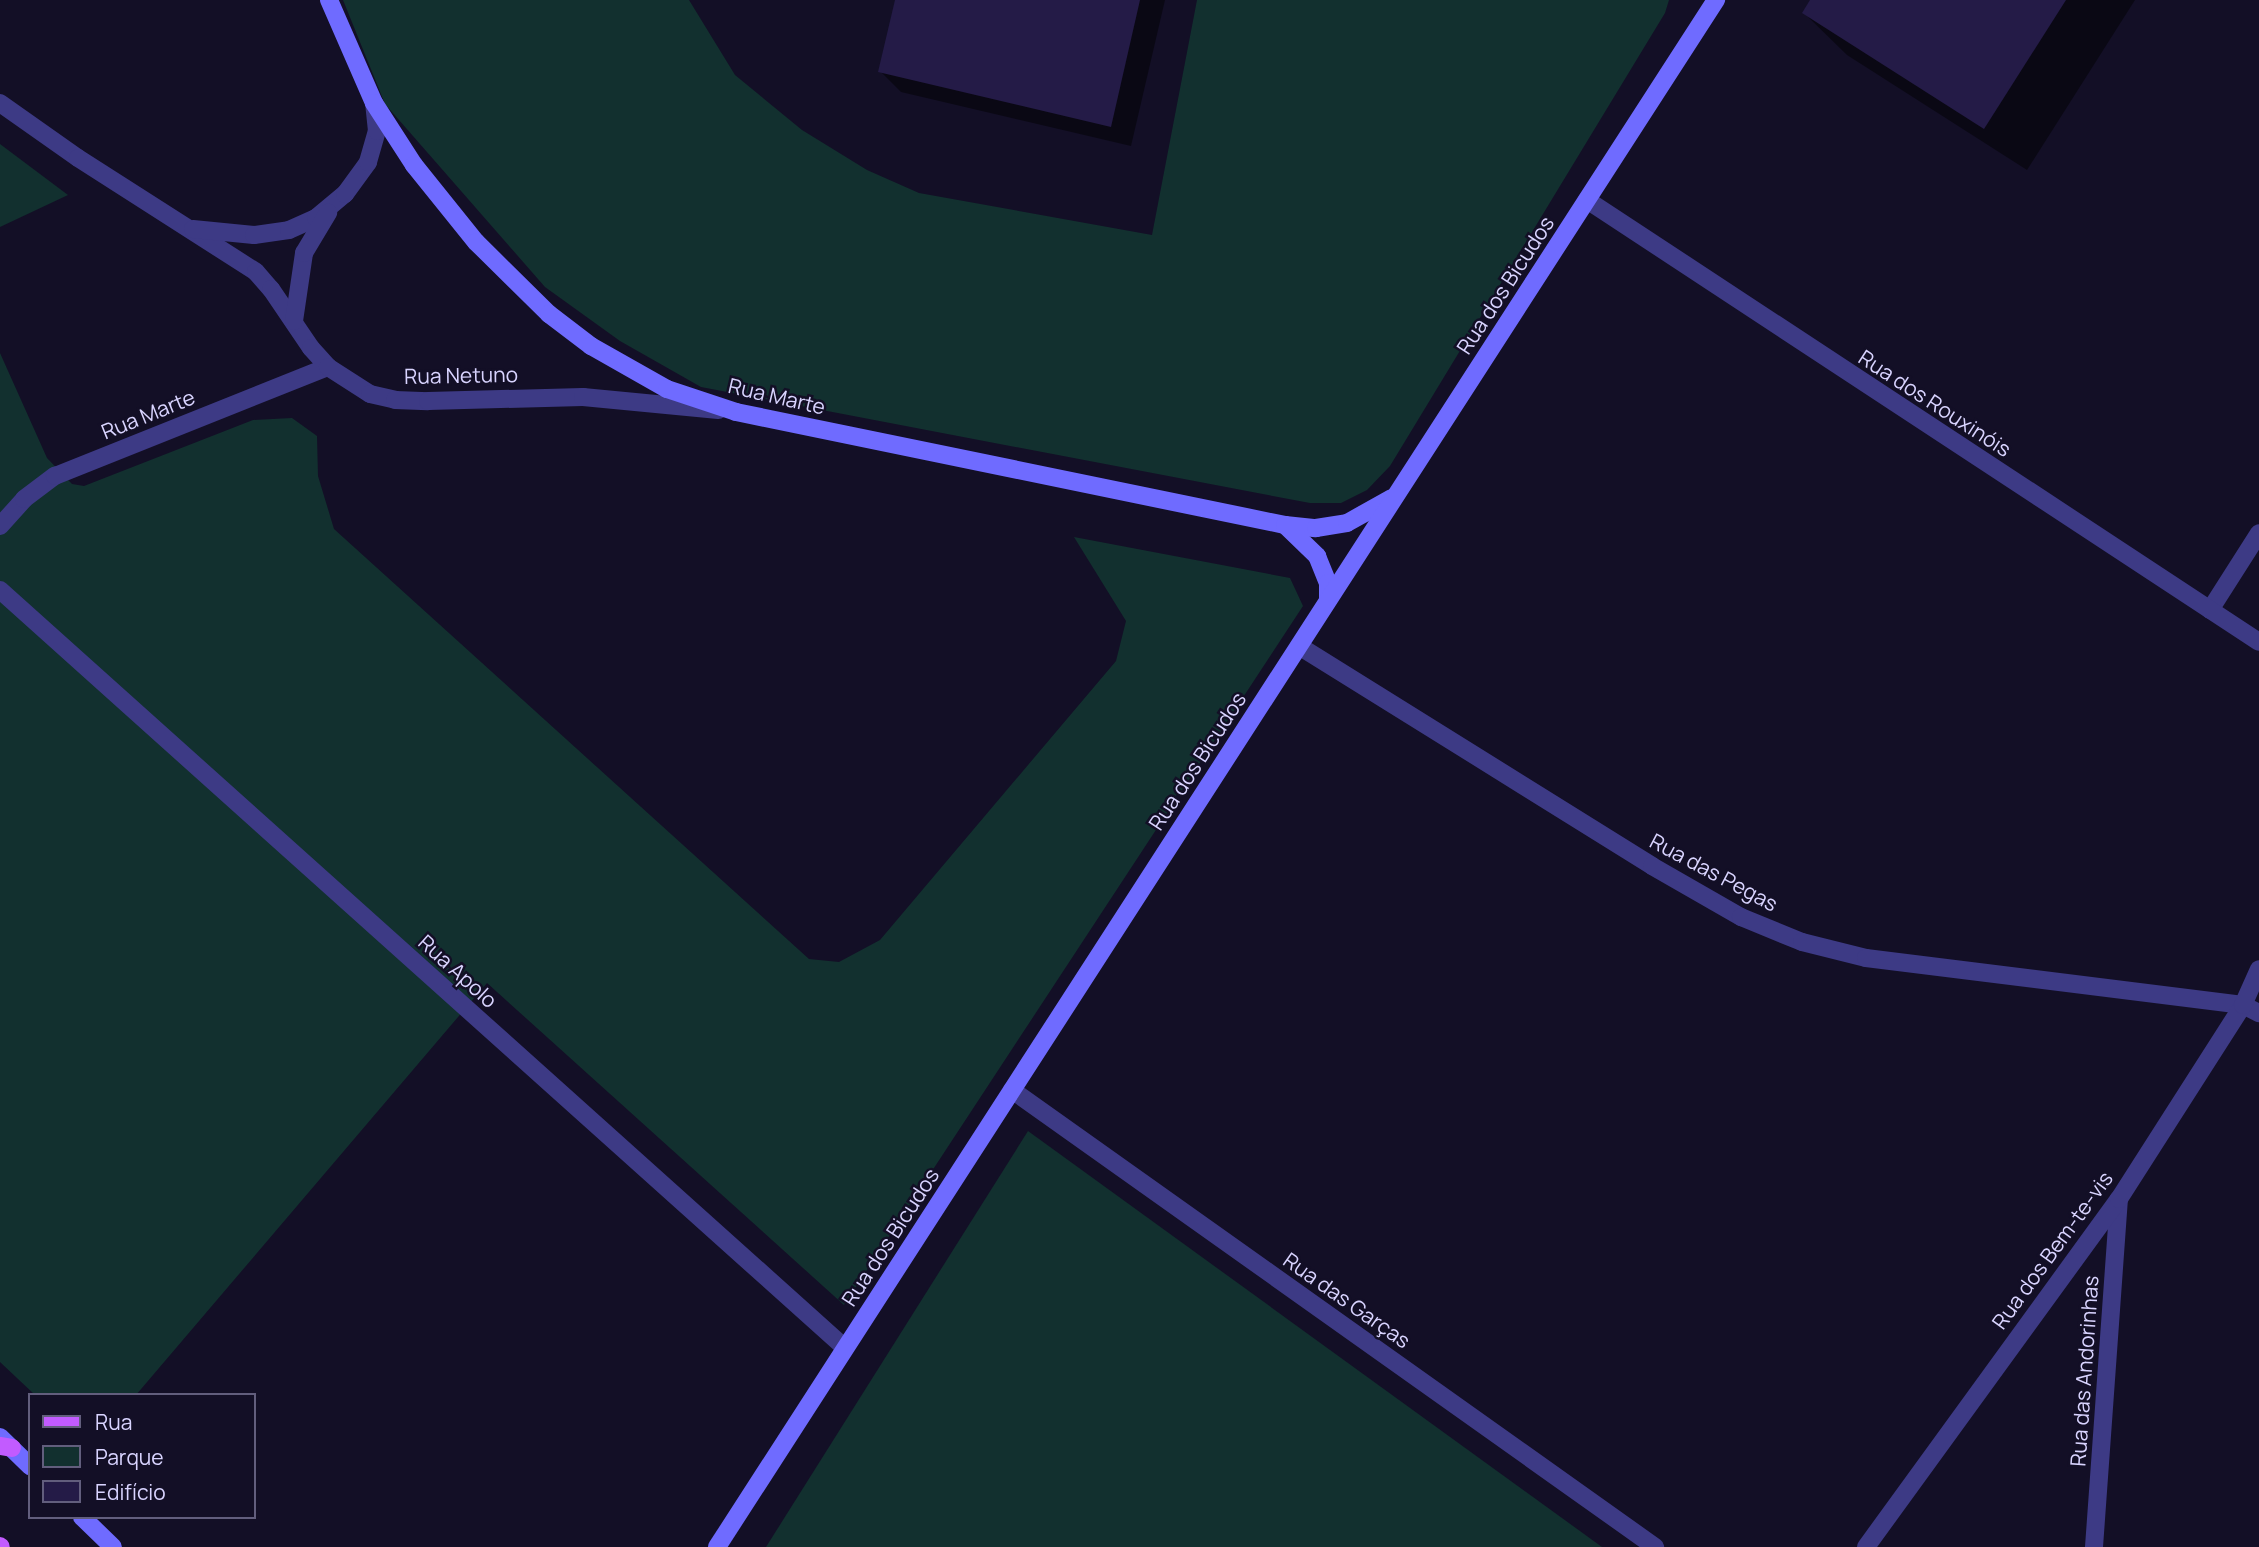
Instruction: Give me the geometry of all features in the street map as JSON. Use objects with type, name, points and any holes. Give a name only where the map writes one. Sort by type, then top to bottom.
[{"type":"main road","name":"Rua Marte","points":[[328,0],[374,103],[441,201],[512,280],[550,314],[628,370],[667,389],[736,412],[1285,525],[1315,528],[1347,523],[1398,494]]},
{"type":"main road","name":"Rua dos Bicudos","points":[[717,1547],[1716,0]]},
{"type":"main road","points":[[1285,525],[1317,556],[1328,583],[1328,600]]},
{"type":"main road","points":[[4,1444],[28,1464]]},
{"type":"main road","points":[[84,1519],[113,1547]]},
{"type":"street","name":"Rua Netuno","points":[[0,103],[78,158],[256,272],[328,367],[370,394],[395,400],[555,396],[736,412]]},
{"type":"street","points":[[293,321],[304,253],[334,205],[354,184],[373,151],[377,131],[374,103]]},
{"type":"street","name":"Rua dos Rouxinóis","points":[[1587,200],[2259,642]]},
{"type":"street","points":[[190,229],[272,234],[304,224],[334,205]]},
{"type":"street","name":"Rua Marte","points":[[0,526],[24,499],[55,476],[328,367]]},
{"type":"street","points":[[2210,610],[2259,533]]},
{"type":"street","name":"Rua Apolo","points":[[0,590],[845,1348]]},
{"type":"street","name":"Rua das Pegas","points":[[1299,646],[1652,866],[1741,917],[1802,942],[1866,958],[2251,1009]]},
{"type":"street","name":"Rua dos Bem-te-vis","points":[[1866,1547],[2119,1199],[2251,1009],[2259,970]]},
{"type":"street","name":"Rua das Garças","points":[[1012,1090],[1656,1547]]},
{"type":"street","name":"Rua das Andorinhas","points":[[2094,1547],[2119,1199]]},
{"type":"green space","points":[[343,0],[689,0],[735,75],[802,130],[867,170],[919,193],[1152,235],[1197,0],[1669,0],[1665,13],[1390,466],[1367,490],[1341,503],[1310,503],[701,387],[620,341],[545,287],[385,104]]},
{"type":"green space","points":[[0,144],[68,195],[0,227]]},
{"type":"green space","points":[[0,353],[47,458],[72,484],[84,486],[253,420],[292,418],[317,436],[318,476],[334,529],[809,959],[839,962],[880,940],[1116,661],[1126,621],[1074,537],[1290,578],[1303,606],[844,1305],[487,983],[138,1393],[33,1393],[0,1362]]},
{"type":"green space","points":[[1028,1131],[1602,1547],[766,1547]]},
{"type":"building","points":[[895,0],[1140,0],[1111,127],[878,72]]},
{"type":"building","points":[[1810,0],[2066,0],[1984,129],[1802,13]]}]
